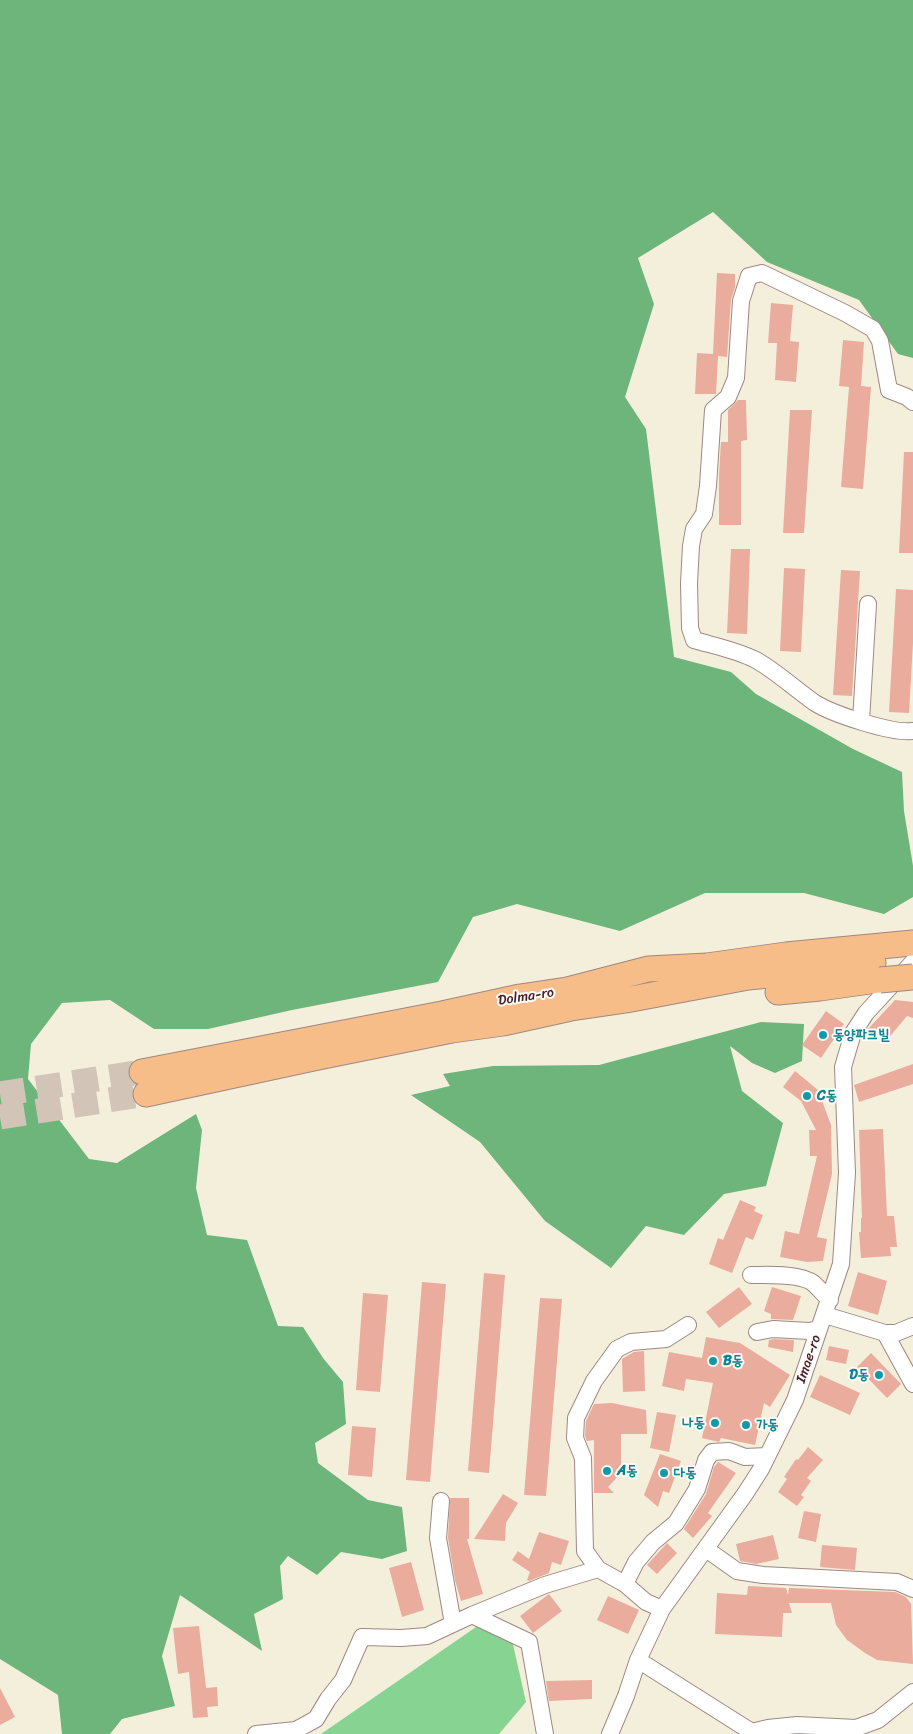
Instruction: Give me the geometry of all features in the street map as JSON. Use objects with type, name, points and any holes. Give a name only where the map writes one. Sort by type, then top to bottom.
[{"type":"main road","name":"Dolma-ro","points":[[746,944],[903,950],[820,988],[726,996],[626,1000],[571,1008],[503,1023],[144,1083],[520,996],[567,990],[746,944]]},
{"type":"main road","points":[[903,950],[913,977]]},
{"type":"street","points":[[913,402],[907,397],[889,390],[880,341],[873,329],[845,313],[762,273],[749,276],[741,301],[736,378],[728,397],[714,410],[707,495],[704,514],[694,529],[689,583],[690,628],[694,640],[728,649],[754,659],[774,671],[817,704],[861,721],[898,732],[913,732]]},
{"type":"street","points":[[861,721],[868,604]]},
{"type":"street","name":"Imae-ro","points":[[610,1734],[626,1696],[638,1660],[662,1609],[745,1494],[767,1456],[795,1400],[841,1264],[846,1173],[843,1066],[853,1033],[903,950]]},
{"type":"street","points":[[751,1275],[779,1275],[812,1282],[825,1315]]},
{"type":"street","points":[[758,1332],[773,1329],[809,1331],[825,1315]]},
{"type":"street","points":[[825,1315],[885,1333],[896,1333],[913,1326]]},
{"type":"street","points":[[662,1609],[646,1602],[625,1584],[598,1568],[585,1551],[583,1458],[575,1438],[576,1418],[594,1381],[617,1349],[631,1342],[666,1339],[688,1325]]},
{"type":"street","points":[[885,1333],[913,1384]]},
{"type":"street","points":[[625,1584],[636,1562],[648,1548],[676,1523],[697,1490],[706,1460],[712,1452],[729,1451],[745,1458],[767,1456]]},
{"type":"street","points":[[441,1501],[438,1538],[453,1624]]},
{"type":"street","points":[[706,1549],[737,1571],[897,1582],[913,1589]]},
{"type":"street","points":[[256,1734],[296,1730],[316,1719],[328,1699],[343,1680],[362,1637],[427,1636],[545,1585],[598,1568]]},
{"type":"street","points":[[472,1615],[529,1642],[545,1734]]},
{"type":"street","points":[[638,1660],[753,1733],[797,1725],[855,1731],[878,1720],[913,1692]]},
{"type":"green space","points":[[0,0],[913,0],[913,358],[898,354],[859,300],[767,262],[713,212],[638,258],[654,304],[625,397],[646,429],[674,657],[731,672],[756,694],[853,749],[902,772],[904,811],[913,866],[913,897],[884,914],[804,893],[705,893],[620,931],[517,904],[473,917],[438,982],[292,1010],[208,1029],[154,1029],[110,1000],[62,1003],[31,1044],[28,1079],[89,1159],[117,1163],[196,1114],[202,1130],[196,1188],[207,1235],[247,1240],[278,1326],[303,1327],[323,1358],[343,1382],[346,1424],[315,1443],[318,1463],[368,1500],[402,1507],[407,1551],[382,1559],[341,1552],[317,1575],[288,1556],[280,1566],[283,1599],[254,1614],[262,1651],[180,1595],[162,1656],[175,1706],[122,1719],[110,1734],[62,1734],[58,1695],[0,1659]]},
{"type":"green space","points":[[761,1022],[804,1024],[802,1061],[775,1073],[752,1063],[730,1046],[742,1091],[783,1123],[766,1186],[724,1194],[684,1235],[646,1226],[611,1268],[545,1221],[480,1142],[411,1095],[450,1086],[443,1074],[493,1066],[599,1065]]},
{"type":"green space","points":[[479,1625],[512,1640],[526,1702],[499,1734],[321,1734]]},
{"type":"building","points":[[717,273],[735,274],[727,357],[718,356],[716,394],[695,394],[697,353],[713,354]]},
{"type":"building","points":[[771,303],[793,305],[790,341],[799,342],[796,382],[775,380],[777,343],[768,343]]},
{"type":"building","points":[[843,340],[864,342],[861,386],[871,387],[863,489],[841,487],[849,387],[839,386]]},
{"type":"building","points":[[738,400],[746,400],[747,440],[741,441],[741,525],[719,525],[721,442],[728,442],[728,410]]},
{"type":"building","points":[[790,410],[812,410],[804,533],[783,533]]},
{"type":"building","points":[[904,452],[913,452],[913,553],[899,553]]},
{"type":"building","points":[[731,549],[750,549],[747,634],[727,633]]},
{"type":"building","points":[[784,568],[805,569],[801,652],[780,651]]},
{"type":"building","points":[[841,570],[860,571],[852,696],[833,695]]},
{"type":"building","points":[[896,589],[913,590],[913,643],[909,713],[889,712]]},
{"type":"building","points":[[895,1000],[913,1002],[913,1018],[907,1016],[887,1040],[868,1029]]},
{"type":"building","name":"동양파크빌","points":[[826,1011],[844,1024],[821,1058],[802,1045]]},
{"type":"building","points":[[913,1064],[913,1084],[859,1102],[854,1085]]},
{"type":"building","points":[[795,1071],[818,1090],[831,1125],[832,1174],[817,1237],[827,1239],[823,1261],[807,1262],[780,1257],[785,1231],[799,1234],[817,1156],[810,1156],[809,1130],[816,1130],[801,1101],[783,1087]]},
{"type":"building","points":[[883,1129],[887,1216],[894,1216],[897,1247],[890,1247],[891,1256],[861,1258],[859,1232],[861,1232],[862,1218],[859,1130]]},
{"type":"building","points":[[740,1200],[756,1207],[754,1211],[763,1215],[753,1240],[746,1237],[732,1273],[709,1264],[718,1238],[723,1240]]},
{"type":"building","points":[[858,1272],[887,1281],[878,1315],[848,1306]]},
{"type":"building","points":[[484,1273],[505,1275],[489,1473],[468,1471]]},
{"type":"building","points":[[422,1282],[446,1284],[430,1482],[406,1480]]},
{"type":"building","points":[[739,1287],[752,1304],[719,1328],[706,1312]]},
{"type":"building","points":[[772,1287],[801,1296],[793,1320],[771,1319],[771,1314],[764,1311]]},
{"type":"building","points":[[363,1293],[388,1295],[380,1392],[356,1390]]},
{"type":"building","points":[[540,1298],[562,1299],[546,1496],[524,1495]]},
{"type":"building","points":[[706,1337],[740,1343],[790,1375],[770,1407],[764,1403],[755,1445],[721,1438],[719,1442],[702,1438],[713,1383],[686,1379],[684,1391],[662,1386],[669,1352],[702,1358]]},
{"type":"building","points":[[769,1340],[794,1340],[793,1352],[768,1347]]},
{"type":"building","points":[[829,1346],[849,1350],[846,1364],[826,1360]]},
{"type":"building","points":[[644,1351],[645,1391],[623,1392],[622,1359],[634,1352]]},
{"type":"building","name":"D동","points":[[871,1353],[901,1384],[887,1398],[857,1367]]},
{"type":"building","points":[[820,1375],[860,1393],[850,1415],[810,1397]]},
{"type":"building","points":[[612,1403],[646,1410],[647,1434],[621,1434],[621,1473],[608,1487],[614,1493],[594,1493],[594,1440],[587,1441],[585,1436],[586,1421],[594,1404]]},
{"type":"building","points":[[657,1412],[676,1415],[669,1452],[650,1448]]},
{"type":"building","points":[[352,1426],[376,1428],[372,1477],[348,1475]]},
{"type":"building","points":[[808,1447],[823,1460],[807,1478],[811,1481],[801,1495],[804,1497],[797,1506],[778,1492],[787,1479],[784,1477],[796,1459],[798,1460]]},
{"type":"building","name":"다동","points":[[660,1454],[681,1461],[669,1493],[663,1491],[658,1507],[644,1495]]},
{"type":"building","points":[[718,1462],[736,1473],[708,1513],[712,1516],[693,1538],[684,1529],[706,1494],[714,1467]]},
{"type":"building","points":[[503,1494],[518,1503],[506,1523],[505,1541],[474,1539]]},
{"type":"building","points":[[450,1498],[469,1498],[469,1539],[467,1539],[483,1594],[461,1601],[455,1580],[448,1538]]},
{"type":"building","points":[[804,1511],[821,1514],[816,1542],[798,1538]]},
{"type":"building","points":[[539,1532],[569,1541],[561,1565],[552,1562],[549,1573],[529,1581],[527,1580],[530,1572],[512,1560],[518,1551],[529,1559]]},
{"type":"building","points":[[773,1535],[779,1559],[756,1564],[740,1561],[736,1544]]},
{"type":"building","points":[[667,1543],[677,1553],[657,1574],[647,1565]]},
{"type":"building","points":[[822,1545],[857,1548],[855,1570],[820,1567]]},
{"type":"building","points":[[411,1562],[424,1610],[402,1617],[389,1568]]},
{"type":"building","points":[[748,1586],[786,1588],[788,1595],[789,1588],[895,1592],[906,1597],[911,1604],[913,1664],[877,1660],[847,1640],[836,1625],[831,1603],[789,1603],[792,1613],[783,1613],[782,1637],[715,1634],[717,1593],[747,1595]]},
{"type":"building","points":[[549,1594],[562,1611],[533,1633],[520,1616]]},
{"type":"building","points":[[608,1596],[639,1610],[628,1634],[597,1620]]},
{"type":"building","points":[[199,1626],[206,1688],[217,1687],[218,1706],[207,1707],[208,1717],[193,1718],[189,1672],[178,1674],[173,1628]]},
{"type":"building","points":[[592,1680],[592,1699],[549,1701],[546,1681]]},
{"type":"building","points":[[0,1688],[15,1717],[0,1725]]},
{"type":"tunnel","points":[[0,1094],[142,1072]]},
{"type":"tunnel","points":[[0,1117],[146,1094]]},
{"type":"place","name":"동양파크빌","points":[[823,1035]]},
{"type":"place","name":"C동","points":[[807,1096]]},
{"type":"place","name":"B동","points":[[713,1361]]},
{"type":"place","name":"D동","points":[[879,1375]]},
{"type":"place","name":"나동","points":[[715,1423]]},
{"type":"place","name":"가동","points":[[746,1425]]},
{"type":"place","name":"A동","points":[[607,1471]]},
{"type":"place","name":"다동","points":[[664,1473]]}]
